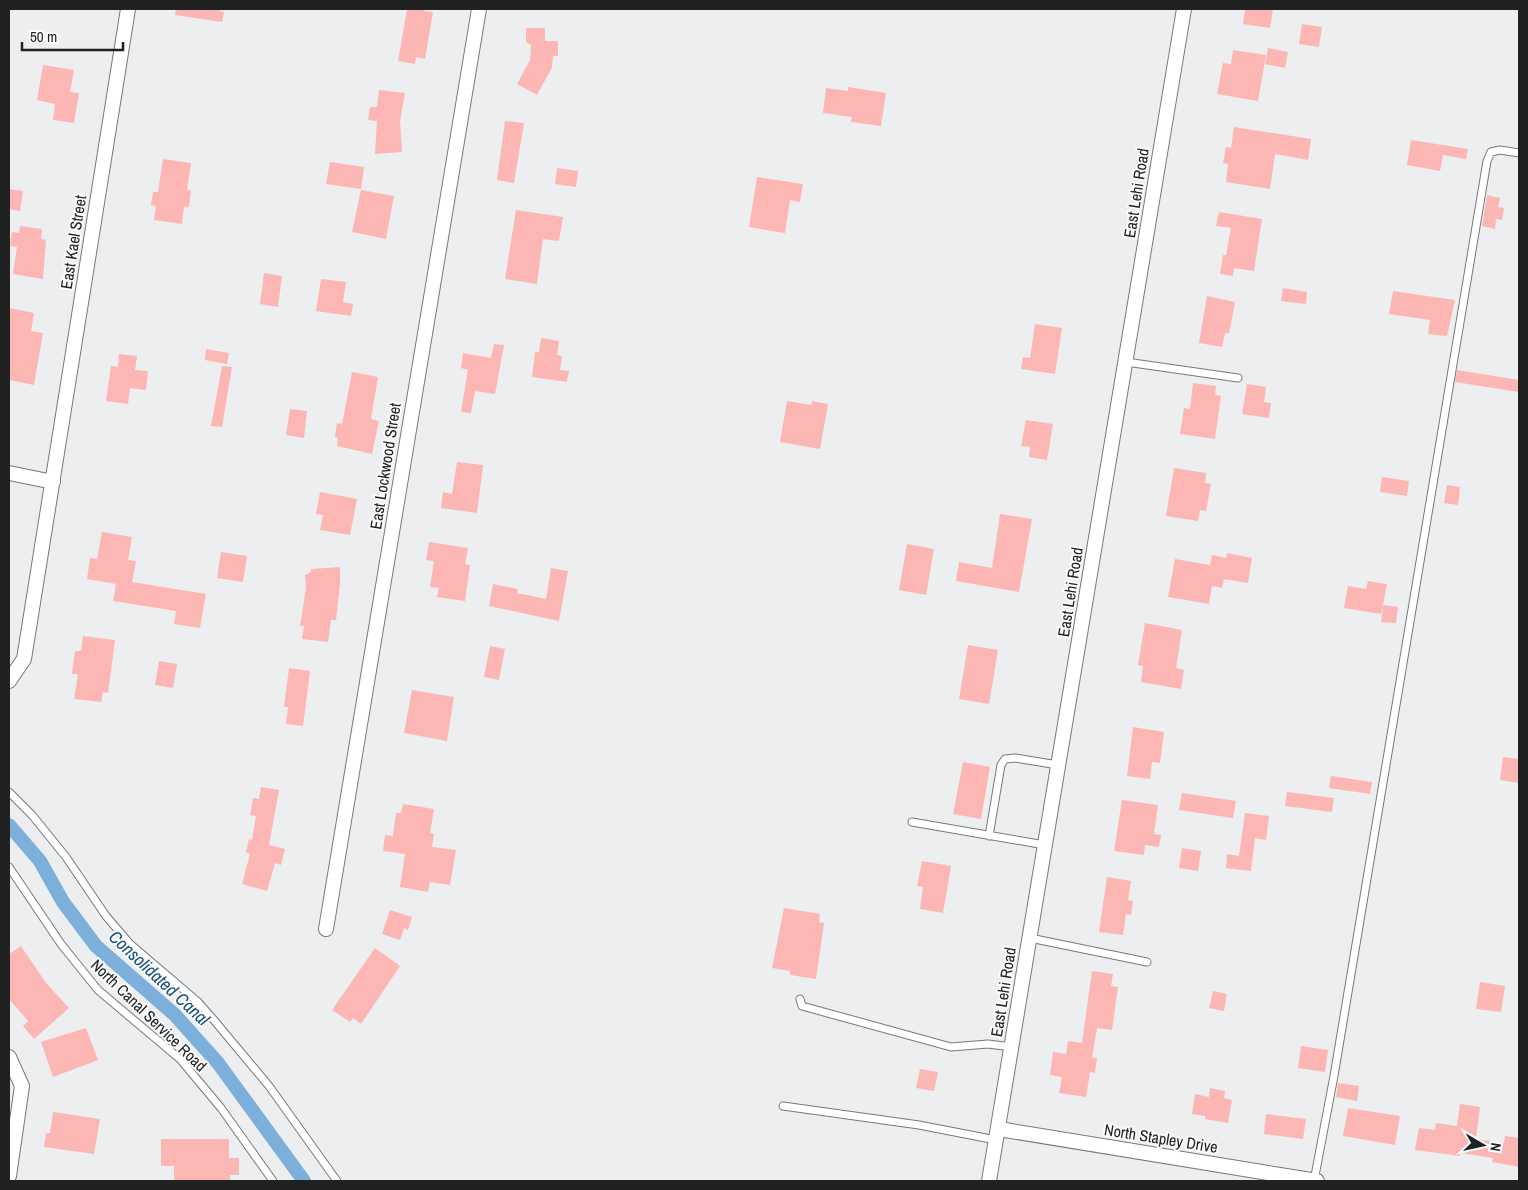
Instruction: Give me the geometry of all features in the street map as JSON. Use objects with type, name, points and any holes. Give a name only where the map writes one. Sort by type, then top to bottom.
[{"type":"street","name":"East Kael Street","points":[[9,681],[24,658],[128,9]]},
{"type":"street","name":"East Lockwood Street","points":[[326,929],[479,9]]},
{"type":"street","name":"East Lehi Road","points":[[989,1181],[1184,9]]},
{"type":"street","points":[[9,473],[53,482]]},
{"type":"street","points":[[9,1057],[22,1086],[9,1176]]},
{"type":"street","name":"North Stapley Drive","points":[[998,1134],[1315,1181]]},
{"type":"lane","points":[[1315,1181],[1338,1056],[1487,161],[1491,152],[1500,150],[1519,153]]},
{"type":"lane","points":[[1126,362],[1238,378]]},
{"type":"lane","points":[[989,836],[1001,765],[1005,759],[1015,758],[1058,765]]},
{"type":"lane","points":[[9,792],[32,815],[66,857],[106,916],[130,944],[198,1002],[218,1024],[269,1086],[337,1181]]},
{"type":"lane","points":[[912,822],[1045,845]]},
{"type":"lane","name":"North Canal Service Road","points":[[9,867],[61,944],[98,990],[180,1059],[221,1108],[273,1181]]},
{"type":"lane","points":[[1030,938],[1148,962]]},
{"type":"lane","points":[[800,998],[802,1006],[951,1047],[988,1044],[1012,1048]]},
{"type":"lane","points":[[783,1106],[998,1134]]},
{"type":"building","points":[[176,9],[220,9],[220,11],[224,12],[222,22],[175,15]]},
{"type":"building","points":[[407,9],[424,9],[424,11],[433,12],[425,59],[416,57],[415,64],[398,61]]},
{"type":"building","points":[[1245,9],[1273,9],[1270,28],[1243,24]]},
{"type":"building","points":[[1302,24],[1322,27],[1319,47],[1299,44]]},
{"type":"building","points":[[526,28],[545,28],[545,41],[558,41],[558,56],[553,56],[552,67],[537,95],[517,84],[530,60],[531,45],[526,42]]},
{"type":"building","points":[[1268,48],[1288,52],[1285,68],[1265,64]]},
{"type":"building","points":[[1233,50],[1266,55],[1258,101],[1217,94],[1223,63],[1231,64]]},
{"type":"building","points":[[43,65],[74,70],[70,92],[79,93],[74,123],[53,120],[55,104],[37,100]]},
{"type":"building","points":[[848,87],[886,93],[881,126],[851,122],[852,117],[823,113],[826,88],[848,91]]},
{"type":"building","points":[[379,90],[405,93],[400,121],[402,152],[375,154],[377,121],[368,120],[370,107],[377,107]]},
{"type":"building","points":[[505,121],[524,123],[514,183],[497,180]]},
{"type":"building","points":[[1234,127],[1311,139],[1308,160],[1275,154],[1270,189],[1226,182],[1228,164],[1223,163],[1226,147],[1231,148]]},
{"type":"building","points":[[1411,140],[1468,149],[1466,159],[1443,155],[1440,171],[1407,165]]},
{"type":"building","points":[[163,159],[191,163],[187,190],[191,190],[189,207],[184,206],[182,224],[154,220],[156,206],[151,205],[153,192],[158,192]]},
{"type":"building","points":[[330,162],[364,167],[361,189],[326,184]]},
{"type":"building","points":[[557,168],[578,171],[576,187],[555,184]]},
{"type":"building","points":[[757,177],[803,184],[800,202],[790,200],[785,233],[749,227]]},
{"type":"building","points":[[9,189],[23,191],[20,211],[9,209]]},
{"type":"building","points":[[361,190],[394,196],[386,239],[352,232]]},
{"type":"building","points":[[1487,195],[1500,198],[1498,207],[1504,208],[1502,220],[1496,219],[1495,229],[1482,226]]},
{"type":"building","points":[[516,210],[563,217],[559,241],[543,239],[537,284],[505,279]]},
{"type":"building","points":[[1219,212],[1262,219],[1254,271],[1234,268],[1233,276],[1220,274],[1223,255],[1226,255],[1231,228],[1216,226]]},
{"type":"building","points":[[20,226],[42,229],[41,239],[46,240],[43,279],[13,274],[17,247],[10,246],[12,232],[19,233]]},
{"type":"building","points":[[264,273],[282,276],[278,307],[260,304]]},
{"type":"building","points":[[321,279],[346,282],[343,302],[353,304],[351,316],[316,311]]},
{"type":"building","points":[[1283,288],[1307,292],[1306,304],[1281,301]]},
{"type":"building","points":[[1393,291],[1455,300],[1447,336],[1428,334],[1430,320],[1389,314]]},
{"type":"building","points":[[1207,296],[1235,302],[1229,333],[1225,333],[1222,347],[1199,343]]},
{"type":"building","points":[[9,308],[34,313],[31,331],[43,333],[34,385],[9,380]]},
{"type":"building","points":[[1035,324],[1062,328],[1055,374],[1021,369],[1023,357],[1030,358]]},
{"type":"building","points":[[541,338],[559,341],[557,355],[562,356],[560,370],[569,371],[567,382],[532,377],[535,352],[539,352]]},
{"type":"building","points":[[494,344],[504,345],[495,394],[475,391],[471,413],[461,412],[468,370],[461,368],[463,353],[491,358]]},
{"type":"building","points":[[206,349],[229,353],[227,364],[205,360]]},
{"type":"building","points":[[119,354],[137,356],[135,370],[148,371],[146,390],[130,388],[128,404],[106,401],[111,366],[118,367]]},
{"type":"building","points":[[222,366],[232,367],[222,427],[211,426]]},
{"type":"building","points":[[1457,370],[1519,380],[1519,392],[1455,382]]},
{"type":"building","points":[[352,372],[378,377],[371,419],[379,421],[372,454],[337,446],[338,438],[335,437],[337,423],[342,424]]},
{"type":"building","points":[[1193,383],[1216,386],[1215,395],[1221,396],[1215,439],[1180,434],[1184,408],[1190,409]]},
{"type":"building","points":[[1247,384],[1266,387],[1264,402],[1271,403],[1269,418],[1242,414]]},
{"type":"building","points":[[787,401],[811,405],[812,401],[828,404],[820,449],[780,442]]},
{"type":"building","points":[[290,409],[307,411],[304,438],[286,435]]},
{"type":"building","points":[[1026,420],[1053,424],[1047,460],[1029,457],[1030,447],[1021,446]]},
{"type":"building","points":[[457,462],[483,465],[477,513],[441,508],[443,492],[452,494]]},
{"type":"building","points":[[1174,468],[1206,473],[1205,483],[1211,484],[1206,511],[1200,510],[1198,521],[1166,516]]},
{"type":"building","points":[[1382,477],[1409,481],[1407,496],[1380,492]]},
{"type":"building","points":[[1447,485],[1460,487],[1458,505],[1444,503]]},
{"type":"building","points":[[320,492],[357,499],[350,535],[320,530],[323,515],[316,514]]},
{"type":"building","points":[[1000,514],[1032,519],[1019,592],[956,581],[959,562],[992,568]]},
{"type":"building","points":[[102,532],[132,537],[128,560],[136,561],[132,582],[206,594],[200,628],[174,624],[176,611],[113,601],[116,584],[87,579],[90,558],[97,559]]},
{"type":"building","points":[[429,542],[468,548],[465,564],[470,565],[465,601],[437,597],[439,588],[430,587],[434,561],[426,560]]},
{"type":"building","points":[[907,544],[934,549],[926,595],[899,590]]},
{"type":"building","points":[[221,552],[247,556],[243,582],[217,578]]},
{"type":"building","points":[[1227,553],[1252,558],[1248,583],[1224,579],[1222,588],[1212,586],[1209,604],[1168,597],[1175,559],[1210,565],[1212,555],[1226,558]]},
{"type":"building","points":[[340,567],[336,620],[331,620],[328,642],[302,639],[304,626],[300,626],[306,588],[305,575],[311,572],[311,569]]},
{"type":"building","points":[[551,568],[568,571],[559,621],[489,606],[493,584],[518,589],[517,593],[546,599]]},
{"type":"building","points":[[1368,581],[1387,584],[1381,614],[1344,608],[1348,586],[1366,589]]},
{"type":"building","points":[[1383,605],[1398,607],[1396,623],[1381,622]]},
{"type":"building","points":[[1145,623],[1182,630],[1176,668],[1184,670],[1181,689],[1141,682],[1143,666],[1138,665]]},
{"type":"building","points":[[83,636],[115,640],[108,693],[103,692],[101,702],[74,699],[78,674],[72,674],[75,651],[81,651]]},
{"type":"building","points":[[968,645],[998,650],[989,704],[959,699]]},
{"type":"building","points":[[490,646],[505,649],[499,680],[484,677]]},
{"type":"building","points":[[159,661],[177,664],[173,688],[155,685]]},
{"type":"building","points":[[289,668],[310,671],[303,726],[286,724],[288,707],[284,707]]},
{"type":"building","points":[[412,690],[454,697],[447,741],[404,733]]},
{"type":"building","points":[[1133,727],[1164,732],[1160,763],[1152,762],[1150,779],[1127,776]]},
{"type":"building","points":[[1503,757],[1519,759],[1519,783],[1500,780]]},
{"type":"building","points":[[963,762],[990,767],[981,819],[953,814]]},
{"type":"building","points":[[1331,776],[1372,782],[1370,794],[1329,788]]},
{"type":"building","points":[[261,787],[279,790],[269,845],[285,849],[281,865],[275,863],[267,891],[242,884],[250,854],[246,852],[249,839],[252,840],[256,816],[250,815],[253,798],[259,799]]},
{"type":"building","points":[[1287,792],[1334,798],[1332,812],[1285,806]]},
{"type":"building","points":[[1182,793],[1236,801],[1233,818],[1179,810]]},
{"type":"building","points":[[1122,800],[1158,805],[1154,834],[1161,835],[1159,847],[1145,845],[1144,855],[1114,851]]},
{"type":"building","points":[[403,804],[434,809],[430,833],[434,834],[432,847],[456,850],[450,885],[430,882],[428,892],[400,887],[405,854],[383,851],[385,835],[393,836],[396,813],[401,813]]},
{"type":"building","points":[[1245,813],[1269,816],[1266,840],[1255,838],[1251,871],[1226,868],[1227,854],[1239,856]]},
{"type":"building","points":[[1182,848],[1201,851],[1198,871],[1179,868]]},
{"type":"building","points":[[922,861],[951,866],[943,913],[920,909],[923,887],[917,886]]},
{"type":"building","points":[[1107,877],[1131,881],[1128,900],[1133,901],[1131,915],[1126,914],[1123,935],[1099,932]]},
{"type":"building","points":[[784,908],[820,914],[819,922],[824,923],[816,979],[790,975],[790,971],[772,968]]},
{"type":"building","points":[[390,910],[412,917],[408,930],[404,928],[400,940],[382,934]]},
{"type":"building","points":[[21,946],[46,983],[69,1008],[34,1039],[23,1026],[28,1021],[9,999],[9,954]]},
{"type":"building","points":[[375,948],[400,966],[361,1024],[353,1018],[350,1022],[332,1010]]},
{"type":"building","points":[[1092,971],[1113,974],[1111,986],[1118,987],[1112,1030],[1097,1028],[1092,1058],[1097,1058],[1095,1073],[1090,1072],[1086,1097],[1059,1093],[1062,1077],[1050,1075],[1053,1052],[1066,1054],[1068,1041],[1082,1043]]},
{"type":"building","points":[[1480,982],[1505,986],[1501,1012],[1476,1009]]},
{"type":"building","points":[[1213,991],[1227,994],[1224,1011],[1209,1008]]},
{"type":"building","points":[[86,1028],[98,1060],[53,1077],[41,1042]]},
{"type":"building","points":[[1301,1046],[1328,1050],[1325,1072],[1298,1068]]},
{"type":"building","points":[[920,1069],[938,1072],[934,1091],[916,1088]]},
{"type":"building","points":[[1338,1083],[1359,1086],[1357,1101],[1336,1097]]},
{"type":"building","points":[[1210,1088],[1225,1091],[1224,1098],[1232,1100],[1228,1123],[1205,1119],[1205,1116],[1192,1114],[1195,1094],[1209,1097]]},
{"type":"building","points":[[1460,1104],[1480,1107],[1476,1139],[1504,1143],[1505,1136],[1519,1138],[1519,1167],[1492,1162],[1493,1158],[1460,1153],[1460,1156],[1415,1150],[1419,1128],[1435,1130],[1436,1123],[1457,1126]]},
{"type":"building","points":[[1348,1108],[1400,1116],[1395,1145],[1343,1136]]},
{"type":"building","points":[[53,1112],[100,1119],[94,1154],[44,1147],[46,1133],[50,1133]]},
{"type":"building","points":[[1266,1114],[1306,1119],[1303,1139],[1264,1134]]},
{"type":"building","points":[[161,1139],[229,1139],[229,1158],[239,1158],[239,1175],[230,1175],[230,1181],[174,1181],[174,1166],[161,1166]]},
{"type":"waterway","name":"Consolidated Canal","points":[[9,825],[40,861],[63,902],[96,946],[175,1015],[218,1063],[304,1181]]}]
